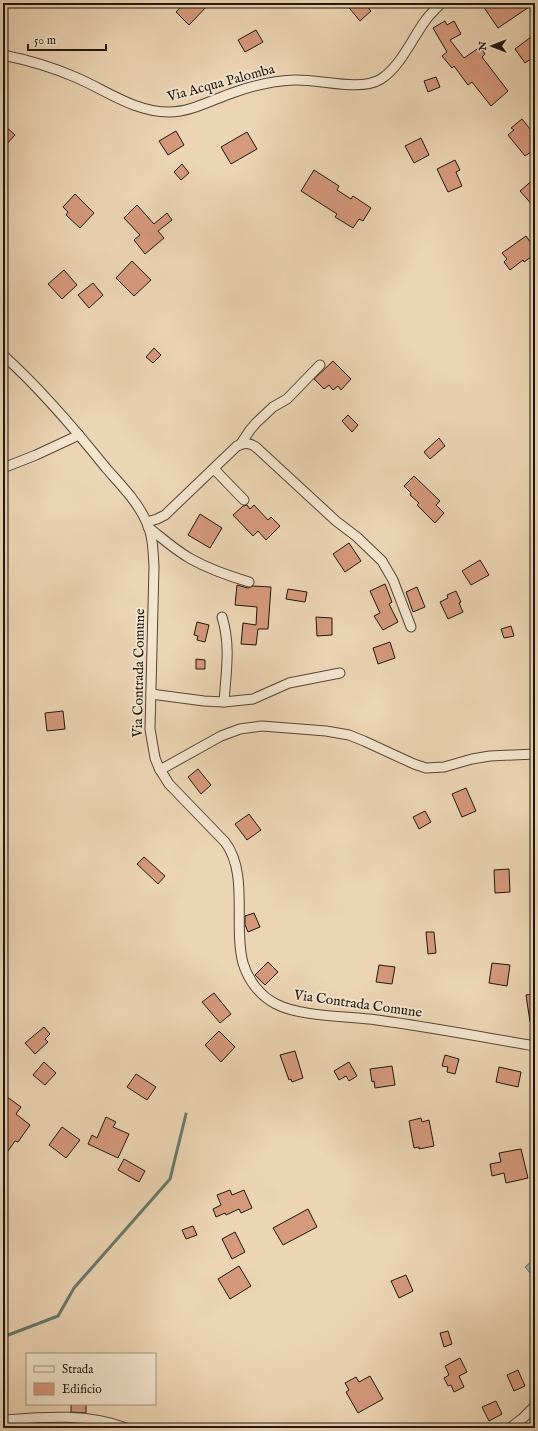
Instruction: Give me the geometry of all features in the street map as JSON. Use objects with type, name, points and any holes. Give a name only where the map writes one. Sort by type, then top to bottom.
[{"type":"street","name":"Via Acqua Palomba","points":[[3,55],[64,73],[84,81],[112,96],[138,106],[159,111],[176,111],[190,108],[248,87],[273,82],[302,80],[358,85],[375,82],[384,77],[390,71],[428,17],[441,3]]},
{"type":"street","name":"Via Contrada Comune","points":[[3,355],[59,410],[134,501],[148,524],[153,549],[154,576],[151,736],[155,758],[160,770],[174,789],[232,851],[238,880],[240,948],[243,962],[253,983],[268,999],[281,1006],[299,1012],[378,1020],[535,1046]]},
{"type":"street","points":[[249,582],[212,569],[195,561],[176,550],[148,524],[165,515],[240,445],[256,423],[271,409],[289,397],[320,365]]},
{"type":"street","points":[[3,468],[36,455],[79,435]]},
{"type":"street","points":[[240,445],[248,444],[256,446],[336,520],[360,539],[382,561],[393,580],[411,627]]},
{"type":"street","points":[[214,469],[244,500]]},
{"type":"street","points":[[222,617],[228,645],[224,702]]},
{"type":"street","points":[[151,694],[224,702],[253,699],[289,683],[340,673]]},
{"type":"street","points":[[160,770],[221,736],[240,729],[262,726],[304,729],[349,735],[418,766],[426,768],[440,768],[490,756],[535,754]]},
{"type":"street","points":[[510,1428],[535,1406]]},
{"type":"street","points":[[3,1420],[69,1417],[104,1422],[126,1428]]},
{"type":"water","points":[[533,1260],[535,1263],[535,1279],[525,1267]]},
{"type":"building","points":[[185,3],[210,3],[189,25],[176,12]]},
{"type":"building","points":[[345,3],[364,3],[371,11],[360,21]]},
{"type":"building","points":[[488,3],[535,3],[498,28],[483,6]]},
{"type":"building","points":[[445,21],[447,25],[454,21],[461,34],[450,40],[464,58],[480,47],[485,54],[482,57],[508,91],[491,106],[472,82],[468,85],[454,66],[452,68],[442,56],[447,52],[433,28]]},
{"type":"building","points":[[256,30],[263,42],[245,52],[238,40]]},
{"type":"building","points":[[535,34],[535,56],[525,63],[515,49]]},
{"type":"building","points":[[436,77],[440,87],[428,92],[424,81]]},
{"type":"building","points":[[522,119],[534,134],[530,137],[535,143],[535,149],[525,156],[508,135],[514,130],[511,128]]},
{"type":"building","points":[[3,124],[15,135],[3,148]]},
{"type":"building","points":[[176,131],[184,145],[168,155],[159,141]]},
{"type":"building","points":[[247,132],[257,149],[231,164],[221,147]]},
{"type":"building","points":[[421,138],[429,155],[414,163],[405,146]]},
{"type":"building","points":[[455,160],[460,170],[456,172],[462,186],[448,192],[437,169]]},
{"type":"building","points":[[182,164],[189,173],[181,180],[174,172]]},
{"type":"building","points":[[314,170],[339,186],[337,190],[351,199],[353,196],[371,208],[363,221],[359,219],[353,228],[335,217],[337,214],[301,191]]},
{"type":"building","points":[[535,178],[535,208],[520,191]]},
{"type":"building","points":[[75,194],[94,213],[80,228],[66,215],[68,212],[63,207]]},
{"type":"building","points":[[137,205],[154,224],[167,213],[172,220],[158,231],[164,238],[145,254],[134,240],[140,235],[124,218]]},
{"type":"building","points":[[526,236],[535,249],[535,254],[524,262],[523,260],[510,270],[504,262],[507,259],[502,253]]},
{"type":"building","points":[[132,261],[151,280],[134,296],[116,278]]},
{"type":"building","points":[[64,270],[77,285],[62,299],[48,284]]},
{"type":"building","points":[[93,283],[103,295],[89,308],[78,295]]},
{"type":"building","points":[[154,348],[161,355],[153,363],[146,357]]},
{"type":"building","points":[[333,361],[351,379],[341,390],[338,386],[333,390],[329,385],[324,389],[314,379]]},
{"type":"building","points":[[348,415],[358,425],[352,432],[342,421]]},
{"type":"building","points":[[439,438],[445,446],[430,459],[424,452]]},
{"type":"building","points":[[414,476],[440,501],[436,505],[444,513],[435,523],[417,505],[419,503],[410,495],[411,493],[404,486]]},
{"type":"building","points":[[247,505],[250,509],[254,505],[268,520],[271,517],[280,526],[266,540],[258,531],[253,536],[233,515],[243,506]]},
{"type":"building","points":[[200,514],[222,528],[210,548],[188,535]]},
{"type":"building","points":[[349,543],[361,561],[345,572],[333,554]]},
{"type":"building","points":[[480,560],[489,575],[471,585],[462,571]]},
{"type":"building","points":[[385,584],[392,602],[389,604],[398,622],[383,630],[374,616],[380,613],[370,591]]},
{"type":"building","points":[[237,585],[248,588],[253,586],[271,587],[268,629],[258,629],[256,645],[241,644],[243,623],[256,625],[257,607],[235,605]]},
{"type":"building","points":[[417,587],[425,607],[413,612],[406,592]]},
{"type":"building","points":[[288,589],[307,592],[305,602],[286,599]]},
{"type":"building","points":[[456,591],[461,602],[459,603],[463,612],[448,619],[440,602],[448,598],[447,595]]},
{"type":"building","points":[[316,617],[332,618],[332,635],[317,636]]},
{"type":"building","points":[[197,622],[209,625],[205,642],[197,640],[198,636],[194,635]]},
{"type":"building","points":[[511,626],[514,636],[504,638],[501,629]]},
{"type":"building","points":[[390,642],[395,658],[378,664],[373,648]]},
{"type":"building","points":[[196,659],[205,660],[205,669],[196,669]]},
{"type":"building","points":[[63,711],[65,729],[47,731],[45,713]]},
{"type":"building","points":[[198,769],[211,785],[201,794],[188,777]]},
{"type":"building","points":[[466,788],[476,811],[462,817],[452,794]]},
{"type":"building","points":[[425,811],[431,822],[419,829],[413,817]]},
{"type":"building","points":[[249,814],[261,830],[247,840],[235,824]]},
{"type":"building","points":[[144,857],[165,876],[158,884],[137,864]]},
{"type":"building","points":[[509,869],[510,892],[495,893],[494,870]]},
{"type":"building","points":[[254,913],[260,927],[248,932],[245,925],[245,916]]},
{"type":"building","points":[[426,932],[434,932],[436,953],[428,954]]},
{"type":"building","points":[[268,962],[278,972],[265,985],[255,975]]},
{"type":"building","points":[[492,963],[510,965],[507,986],[489,983]]},
{"type":"building","points":[[379,965],[395,967],[392,984],[376,982]]},
{"type":"building","points":[[214,993],[231,1014],[220,1023],[202,1002]]},
{"type":"building","points":[[535,994],[535,1021],[530,1022],[526,995]]},
{"type":"building","points":[[44,1027],[50,1034],[45,1039],[48,1042],[35,1054],[25,1043]]},
{"type":"building","points":[[219,1031],[235,1047],[221,1062],[205,1045]]},
{"type":"building","points":[[295,1051],[303,1078],[292,1082],[291,1079],[289,1080],[280,1055]]},
{"type":"building","points":[[445,1055],[459,1059],[455,1074],[447,1072],[448,1067],[442,1066]]},
{"type":"building","points":[[44,1062],[56,1073],[45,1085],[33,1075]]},
{"type":"building","points":[[349,1062],[357,1076],[349,1081],[346,1076],[339,1080],[334,1071]]},
{"type":"building","points":[[392,1066],[395,1085],[375,1088],[374,1081],[372,1082],[370,1069]]},
{"type":"building","points":[[499,1067],[521,1072],[518,1087],[496,1082]]},
{"type":"building","points":[[136,1074],[156,1087],[147,1100],[127,1087]]},
{"type":"building","points":[[3,1094],[21,1107],[16,1114],[30,1125],[18,1142],[15,1141],[3,1158]]},
{"type":"building","points":[[106,1117],[116,1122],[113,1127],[129,1134],[118,1158],[88,1144],[92,1135],[97,1138]]},
{"type":"building","points":[[421,1118],[422,1122],[429,1120],[434,1146],[419,1149],[419,1147],[414,1148],[409,1121]]},
{"type":"building","points":[[62,1127],[80,1140],[66,1158],[49,1145]]},
{"type":"building","points":[[521,1149],[528,1178],[506,1183],[504,1173],[492,1176],[490,1164],[501,1162],[499,1153]]},
{"type":"building","points":[[124,1159],[145,1171],[139,1182],[118,1170]]},
{"type":"building","points":[[230,1190],[232,1195],[244,1190],[252,1208],[241,1213],[239,1209],[226,1215],[225,1213],[216,1217],[213,1209],[221,1205],[217,1195]]},
{"type":"building","points":[[308,1209],[317,1227],[283,1245],[273,1228]]},
{"type":"building","points":[[193,1226],[197,1235],[186,1239],[182,1230]]},
{"type":"building","points":[[235,1232],[245,1252],[232,1259],[222,1239]]},
{"type":"building","points":[[239,1266],[251,1286],[230,1299],[218,1279]]},
{"type":"building","points":[[406,1275],[413,1291],[399,1298],[391,1281]]},
{"type":"building","points":[[448,1331],[452,1344],[444,1347],[440,1333]]},
{"type":"building","points":[[460,1358],[467,1372],[459,1376],[464,1387],[454,1392],[451,1385],[448,1386],[444,1378],[449,1375],[445,1366]]},
{"type":"building","points":[[518,1370],[525,1386],[514,1391],[507,1375]]},
{"type":"building","points":[[370,1376],[383,1399],[358,1413],[346,1392],[349,1390],[345,1383],[356,1377],[359,1382]]},
{"type":"building","points":[[496,1401],[502,1414],[489,1421],[482,1407]]},
{"type":"building","points":[[71,1405],[86,1405],[86,1413],[71,1412]]},
{"type":"waterway","points":[[3,1337],[58,1316],[74,1288],[170,1179],[186,1114]]}]
